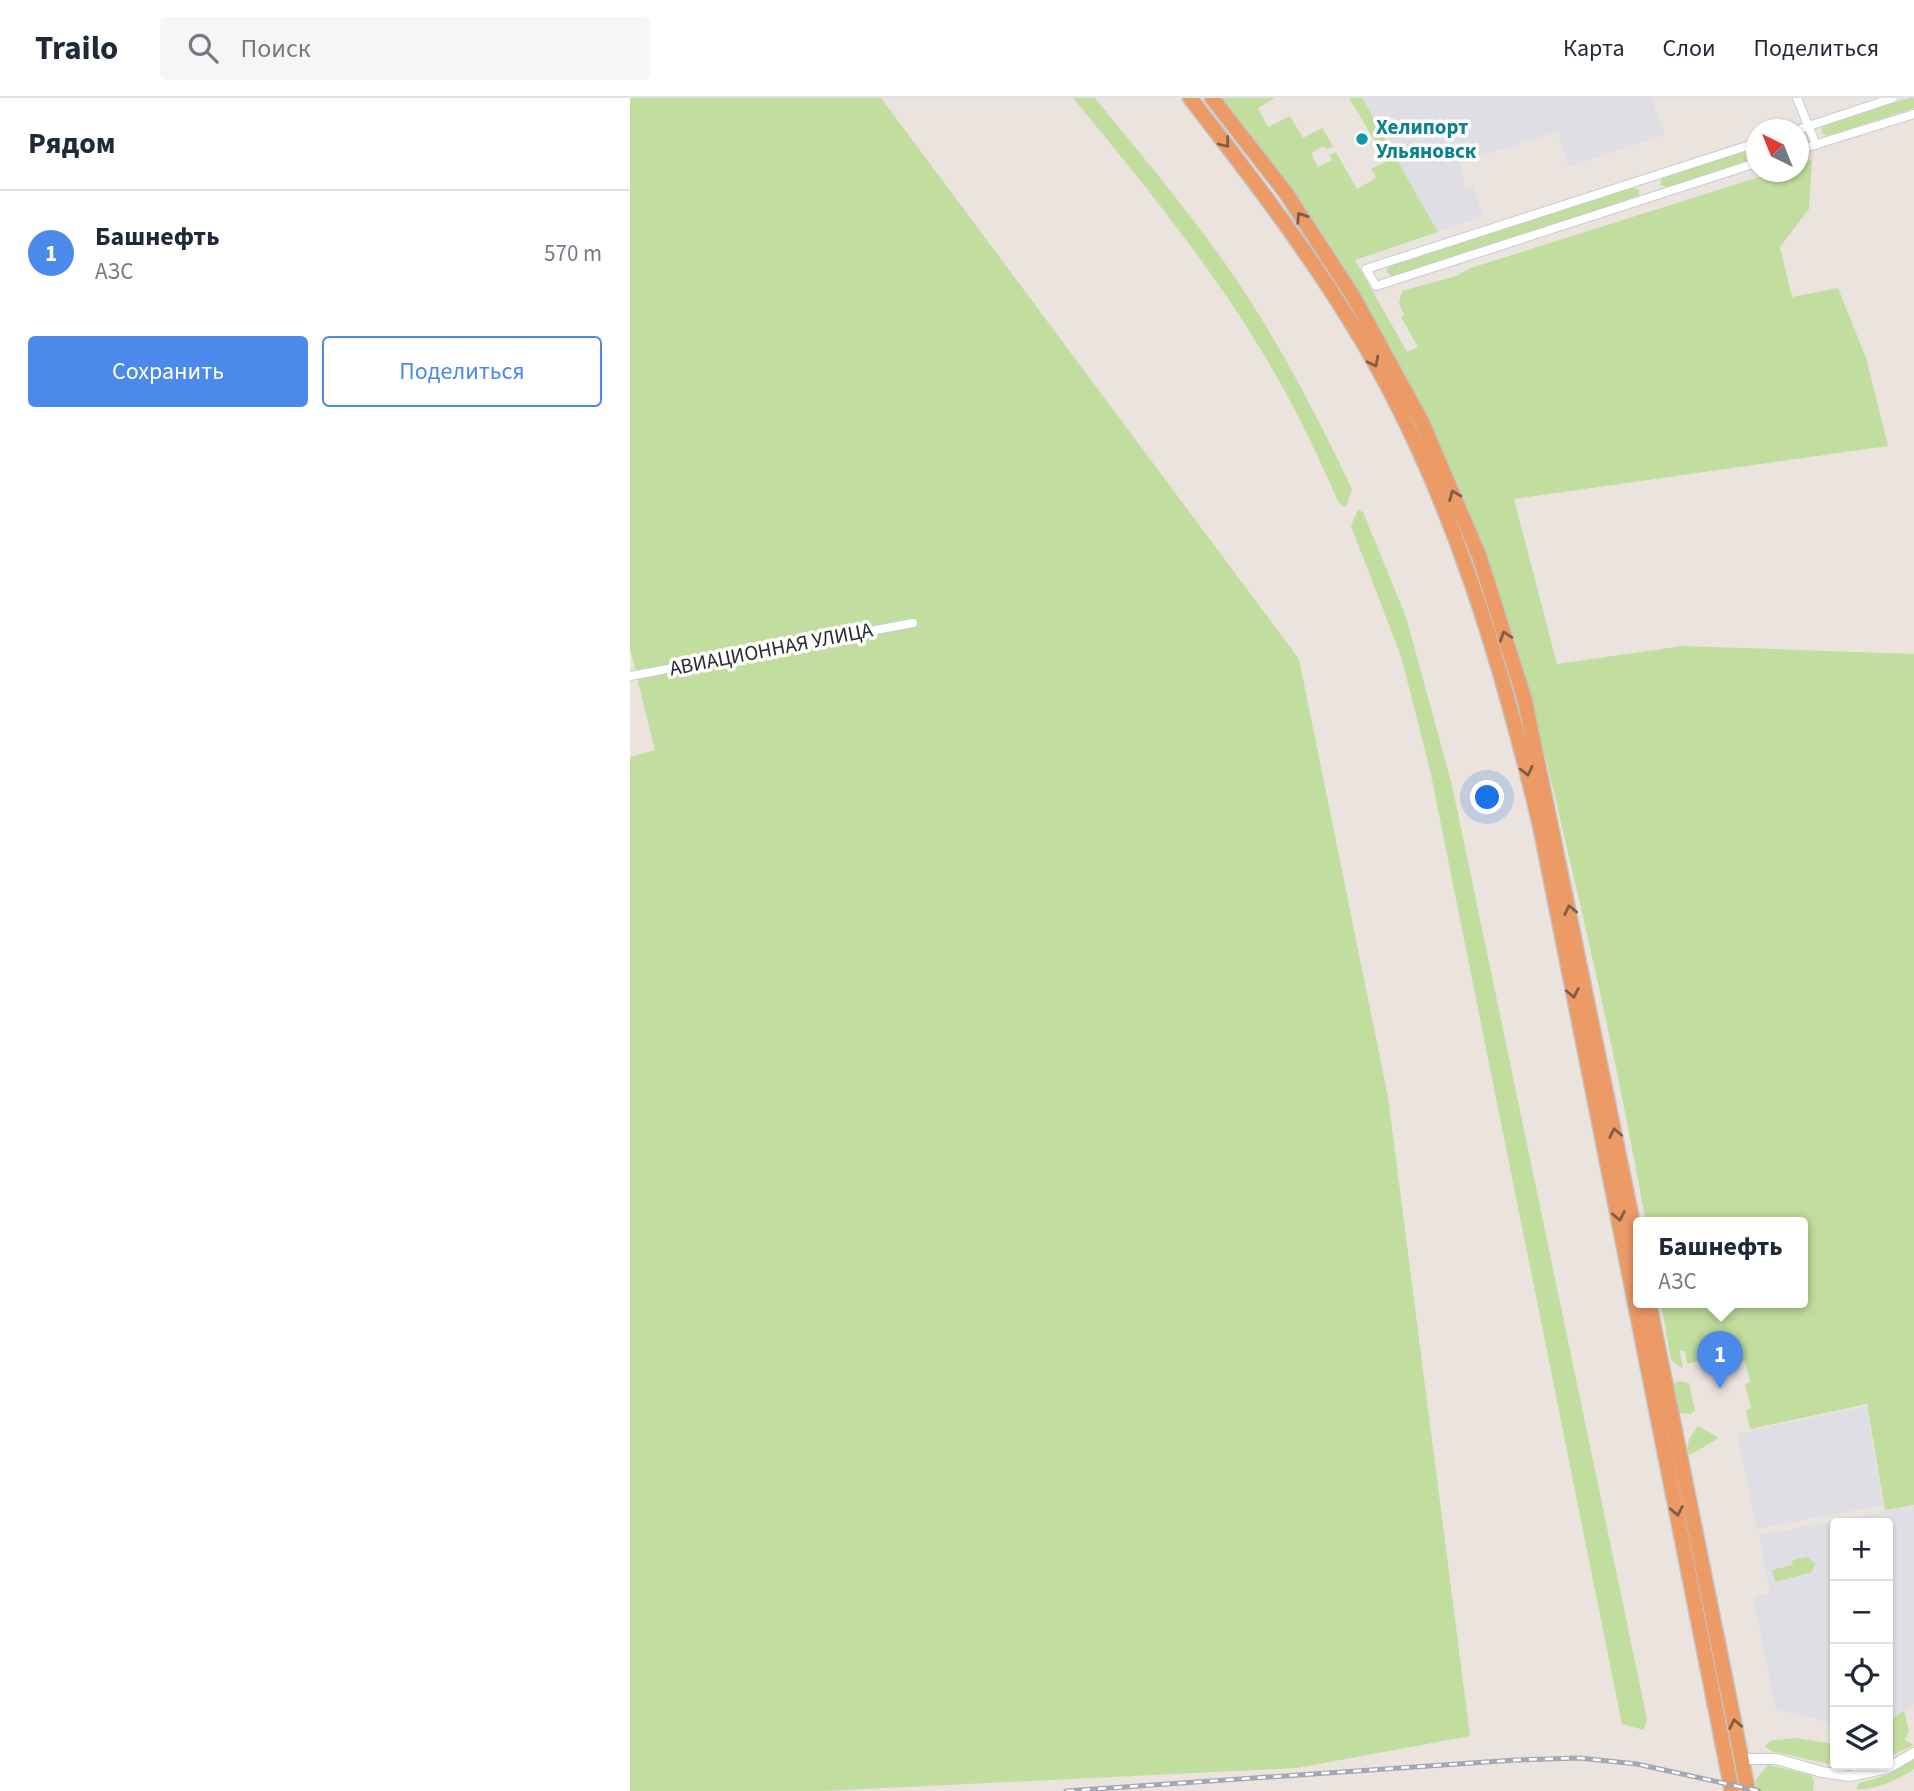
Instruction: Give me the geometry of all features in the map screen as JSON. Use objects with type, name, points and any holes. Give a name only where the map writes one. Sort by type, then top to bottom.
[{"type":"highway","points":[[1191,98],[1319,272],[1369,352],[1408,429],[1468,568],[1504,679],[1541,830],[1633,1293]]},
{"type":"highway","points":[[1212,98],[1286,193],[1353,296],[1422,422],[1480,558],[1525,701],[1633,1224]]},
{"type":"highway","points":[[1636,1308],[1732,1791]]},
{"type":"highway","points":[[1650,1308],[1748,1791]]},
{"type":"street","points":[[1797,98],[1805,119]]},
{"type":"street","points":[[1809,126],[1893,98]]},
{"type":"street","points":[[1809,147],[1914,114]]},
{"type":"street","points":[[1809,129],[1815,145]]},
{"type":"street","points":[[1746,146],[1366,269],[1376,286],[1746,166]]},
{"type":"street","name":"АВИАЦИОННАЯ УЛИЦА","points":[[630,676],[913,623]]},
{"type":"street","points":[[1742,1759],[1776,1759],[1822,1772],[1850,1776],[1888,1768],[1914,1754]]},
{"type":"shaded area","points":[[1362,98],[1651,98],[1665,135],[1569,167],[1557,132],[1460,163],[1466,188],[1473,186],[1483,217],[1438,232]]},
{"type":"shaded area","points":[[1866,1406],[1883,1505],[1757,1529],[1737,1434]]},
{"type":"shaded area","points":[[1914,1506],[1914,1704],[1893,1717],[1893,1518],[1850,1518]]},
{"type":"shaded area","points":[[1830,1522],[1830,1723],[1776,1710],[1753,1597],[1770,1593],[1759,1535]]},
{"type":"green space","points":[[630,98],[881,98],[1299,659],[1388,1097],[1470,1736],[1297,1768],[824,1791],[630,1791],[630,757],[655,750],[630,649]]},
{"type":"green space","points":[[1073,98],[1095,98],[1227,266],[1262,320],[1324,432],[1352,489],[1346,507],[1339,503],[1280,382],[1248,329],[1202,261]]},
{"type":"green space","points":[[1221,98],[1275,98],[1258,108],[1268,127],[1290,116],[1303,138],[1322,128],[1333,146],[1327,149],[1324,146],[1311,153],[1318,167],[1332,160],[1330,155],[1336,152],[1357,189],[1376,178],[1371,169],[1387,161],[1349,98],[1362,98],[1438,232],[1355,260],[1407,352],[1418,347],[1401,317],[1404,314],[1399,304],[1402,291],[1456,276],[1471,268],[1746,181],[1809,182],[1809,161],[1812,160],[1809,209],[1780,247],[1792,297],[1838,288],[1866,358],[1888,446],[1514,499],[1557,664],[1683,646],[1914,654],[1914,1505],[1885,1510],[1867,1404],[1750,1429],[1746,1410],[1751,1408],[1745,1384],[1750,1382],[1745,1361],[1732,1363],[1727,1340],[1715,1342],[1717,1357],[1687,1364],[1685,1351],[1680,1351],[1683,1369],[1671,1360],[1662,1308],[1808,1308],[1808,1217],[1645,1217],[1610,1040],[1552,783],[1502,599],[1465,500],[1407,378],[1374,319],[1302,206]]},
{"type":"green space","points":[[1914,98],[1914,108],[1827,136],[1822,133],[1823,125]]},
{"type":"green space","points":[[1746,149],[1746,161],[1667,187],[1660,185],[1662,177]]},
{"type":"green space","points":[[1632,187],[1639,190],[1638,197],[1392,276],[1386,271],[1389,265]]},
{"type":"green space","points":[[1358,510],[1363,512],[1406,617],[1452,785],[1647,1719],[1644,1730],[1622,1724],[1430,770],[1401,656],[1351,526]]},
{"type":"green space","points":[[1678,1381],[1689,1383],[1695,1411],[1690,1414],[1679,1413],[1674,1384]]},
{"type":"green space","points":[[1698,1426],[1719,1438],[1690,1455],[1687,1452],[1689,1439]]},
{"type":"green space","points":[[1808,1557],[1815,1564],[1812,1572],[1775,1582],[1772,1570],[1793,1565],[1792,1560]]},
{"type":"green space","points":[[1904,1711],[1909,1731],[1905,1740],[1914,1745],[1893,1755],[1893,1718]]},
{"type":"green space","points":[[1796,1738],[1830,1743],[1830,1764],[1771,1751],[1765,1746],[1770,1741]]},
{"type":"green space","points":[[1914,1759],[1914,1769],[1902,1777],[1886,1784],[1856,1789],[1859,1783],[1887,1775]]},
{"type":"green space","points":[[1768,1765],[1811,1775],[1814,1782],[1813,1791],[1756,1791],[1756,1779]]},
{"type":"railway","points":[[1066,1791],[1515,1760],[1579,1758],[1637,1764],[1759,1791]]},
{"type":"place","name":"Хелипорт Ульяновск","points":[[1362,139]]},
{"type":"place","name":"Башнефть","points":[[1720,1389]]}]
